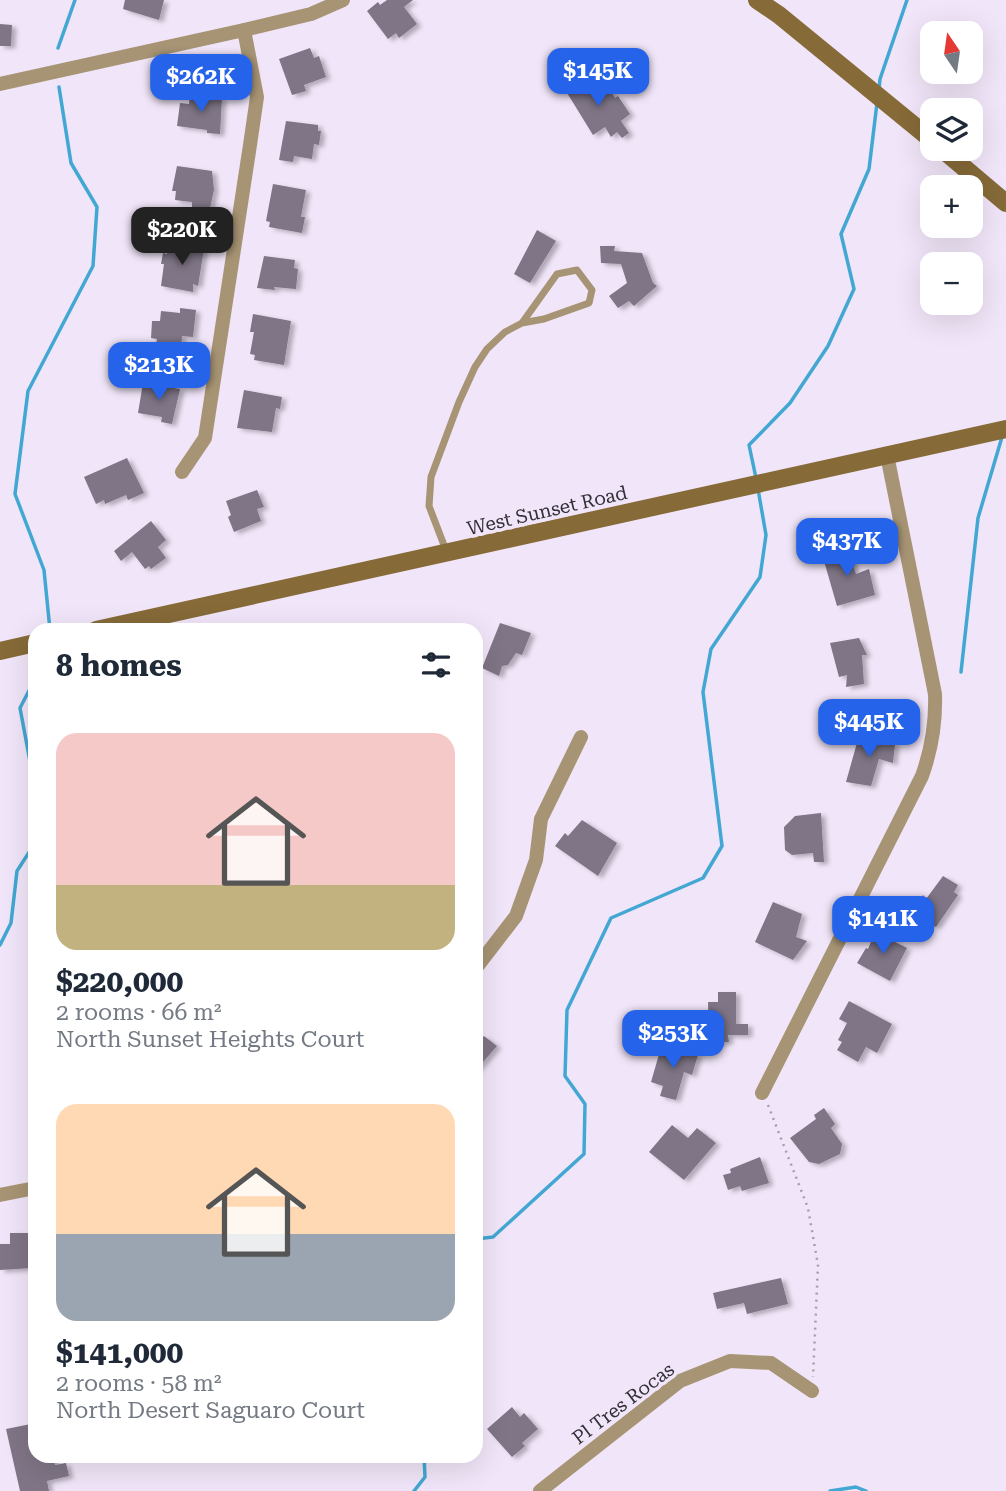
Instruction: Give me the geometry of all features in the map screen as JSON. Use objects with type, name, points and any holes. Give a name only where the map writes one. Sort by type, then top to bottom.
[{"type":"street","points":[[0,85],[311,14],[344,0]]},
{"type":"street","points":[[757,0],[920,130]]},
{"type":"street","points":[[182,472],[205,438],[257,97],[244,30]]},
{"type":"street","points":[[956,161],[1006,203]]},
{"type":"street","name":"West Sunset Road","points":[[128,623],[1006,429]]},
{"type":"street","points":[[762,1093],[922,776],[932,748],[934,694],[887,455]]},
{"type":"street","points":[[0,651],[28,645]]},
{"type":"street","points":[[483,959],[516,916],[536,860],[541,819],[581,737]]},
{"type":"street","points":[[0,1195],[28,1189]]},
{"type":"street","name":"Pl Tres Rocas","points":[[540,1491],[680,1381],[730,1361],[771,1363],[813,1391]]},
{"type":"lane","points":[[448,554],[429,506],[431,477],[475,367],[487,349],[505,332],[522,323],[544,319],[589,303],[592,290],[577,270],[558,274],[522,323]]},
{"type":"path","points":[[762,1093],[808,1208],[818,1265],[813,1391]]},
{"type":"building","points":[[125,0],[164,0],[159,20],[123,9]]},
{"type":"building","points":[[387,0],[413,0],[404,7],[417,24],[399,38],[396,33],[388,39],[367,11],[378,2],[380,5]]},
{"type":"building","points":[[0,24],[12,25],[11,46],[0,46]]},
{"type":"building","points":[[310,48],[314,58],[319,56],[326,77],[304,85],[306,91],[292,95],[279,59]]},
{"type":"building","points":[[572,76],[583,92],[591,86],[609,89],[615,98],[618,96],[630,114],[621,121],[629,133],[622,138],[617,132],[611,137],[605,127],[593,135],[561,83]]},
{"type":"building","points":[[190,94],[222,98],[220,134],[177,126],[180,103],[189,104]]},
{"type":"building","points":[[286,121],[318,125],[318,131],[321,131],[319,145],[314,144],[312,159],[294,156],[293,162],[279,160]]},
{"type":"building","points":[[177,166],[212,171],[214,190],[210,208],[192,208],[192,202],[175,200],[176,191],[172,191]]},
{"type":"building","points":[[273,184],[306,190],[301,217],[305,217],[302,233],[269,227],[270,222],[266,221]]},
{"type":"building","points":[[537,230],[556,241],[530,283],[514,274]]},
{"type":"building","points":[[168,244],[204,249],[198,286],[193,284],[193,292],[161,286],[164,264],[161,264],[163,253],[167,254]]},
{"type":"building","points":[[600,246],[615,246],[614,251],[642,253],[653,283],[657,286],[634,306],[629,301],[618,308],[609,296],[627,283],[621,264],[601,263]]},
{"type":"building","points":[[264,256],[295,260],[294,268],[298,269],[296,289],[257,288]]},
{"type":"building","points":[[180,308],[196,310],[193,337],[182,336],[181,347],[156,345],[157,339],[151,338],[152,321],[160,321],[161,311],[180,313]]},
{"type":"building","points":[[253,314],[291,321],[284,365],[254,360],[255,355],[250,354],[254,332],[250,332]]},
{"type":"building","points":[[143,383],[180,389],[172,424],[161,422],[162,417],[138,413]]},
{"type":"building","points":[[244,390],[282,397],[280,409],[276,408],[272,432],[237,428]]},
{"type":"building","points":[[127,458],[144,493],[128,500],[126,495],[105,504],[104,500],[96,504],[84,477]]},
{"type":"building","points":[[257,490],[264,507],[257,509],[261,521],[234,532],[226,501]]},
{"type":"building","points":[[151,521],[166,540],[158,547],[166,558],[151,569],[149,566],[145,569],[132,552],[121,561],[114,551]]},
{"type":"building","points":[[846,546],[856,574],[869,569],[875,595],[837,606],[822,554]]},
{"type":"building","points":[[500,623],[531,633],[522,655],[516,653],[508,665],[502,666],[499,676],[483,668]]},
{"type":"building","points":[[859,638],[867,655],[862,655],[864,684],[846,687],[847,675],[839,677],[830,643]]},
{"type":"building","points":[[860,732],[895,744],[893,763],[879,759],[871,786],[846,782]]},
{"type":"building","points":[[821,813],[824,862],[814,862],[813,853],[792,855],[785,850],[784,827],[795,816]]},
{"type":"building","points":[[582,820],[617,843],[598,876],[555,846],[565,833],[568,836]]},
{"type":"building","points":[[943,876],[958,885],[954,892],[958,895],[936,927],[913,914],[923,895],[926,899]]},
{"type":"building","points":[[773,902],[802,914],[796,937],[807,941],[793,960],[755,942]]},
{"type":"building","points":[[875,932],[907,948],[890,981],[857,963],[866,948],[868,949]]},
{"type":"building","points":[[718,992],[736,992],[736,1024],[748,1024],[748,1035],[728,1035],[729,1042],[709,1042],[708,1002],[718,1002]]},
{"type":"building","points":[[849,1001],[892,1024],[877,1053],[866,1047],[858,1062],[837,1050],[842,1042],[838,1040],[847,1023],[839,1019]]},
{"type":"building","points":[[483,1037],[497,1046],[483,1062]]},
{"type":"building","points":[[662,1044],[698,1055],[692,1075],[684,1072],[676,1100],[660,1096],[663,1086],[651,1082]]},
{"type":"building","points":[[824,1108],[835,1124],[831,1128],[842,1144],[840,1154],[819,1164],[809,1162],[790,1138],[816,1119],[814,1115]]},
{"type":"building","points":[[672,1125],[688,1138],[697,1128],[716,1143],[684,1180],[649,1152]]},
{"type":"building","points":[[760,1157],[769,1183],[742,1191],[740,1186],[728,1190],[723,1175],[731,1173],[730,1169]]},
{"type":"building","points":[[10,1233],[28,1233],[28,1268],[0,1270],[0,1244],[10,1244]]},
{"type":"building","points":[[781,1278],[788,1304],[747,1314],[744,1303],[717,1309],[713,1293]]},
{"type":"building","points":[[512,1407],[520,1417],[524,1413],[538,1429],[522,1443],[525,1446],[512,1457],[487,1429]]},
{"type":"building","points":[[28,1425],[28,1463],[66,1463],[69,1476],[47,1481],[49,1491],[20,1491],[6,1429]]},
{"type":"waterway","points":[[58,48],[75,0]]},
{"type":"waterway","points":[[879,89],[907,0]]},
{"type":"waterway","points":[[49,623],[44,570],[15,494],[28,391],[93,266],[97,207],[71,163],[59,87]]},
{"type":"waterway","points":[[756,478],[749,445],[790,403],[828,346],[854,289],[841,234],[869,169],[877,103]]},
{"type":"waterway","points":[[961,672],[978,518],[1002,437]]},
{"type":"waterway","points":[[483,1238],[493,1237],[584,1154],[585,1104],[565,1076],[567,1010],[611,918],[703,878],[722,846],[703,692],[711,649],[760,577],[766,535],[758,489]]},
{"type":"waterway","points":[[28,693],[20,708],[28,751]]},
{"type":"waterway","points":[[0,945],[11,923],[17,871],[28,854]]},
{"type":"waterway","points":[[414,1491],[425,1477],[424,1463]]},
{"type":"waterway","points":[[830,1491],[856,1487],[866,1491]]}]
